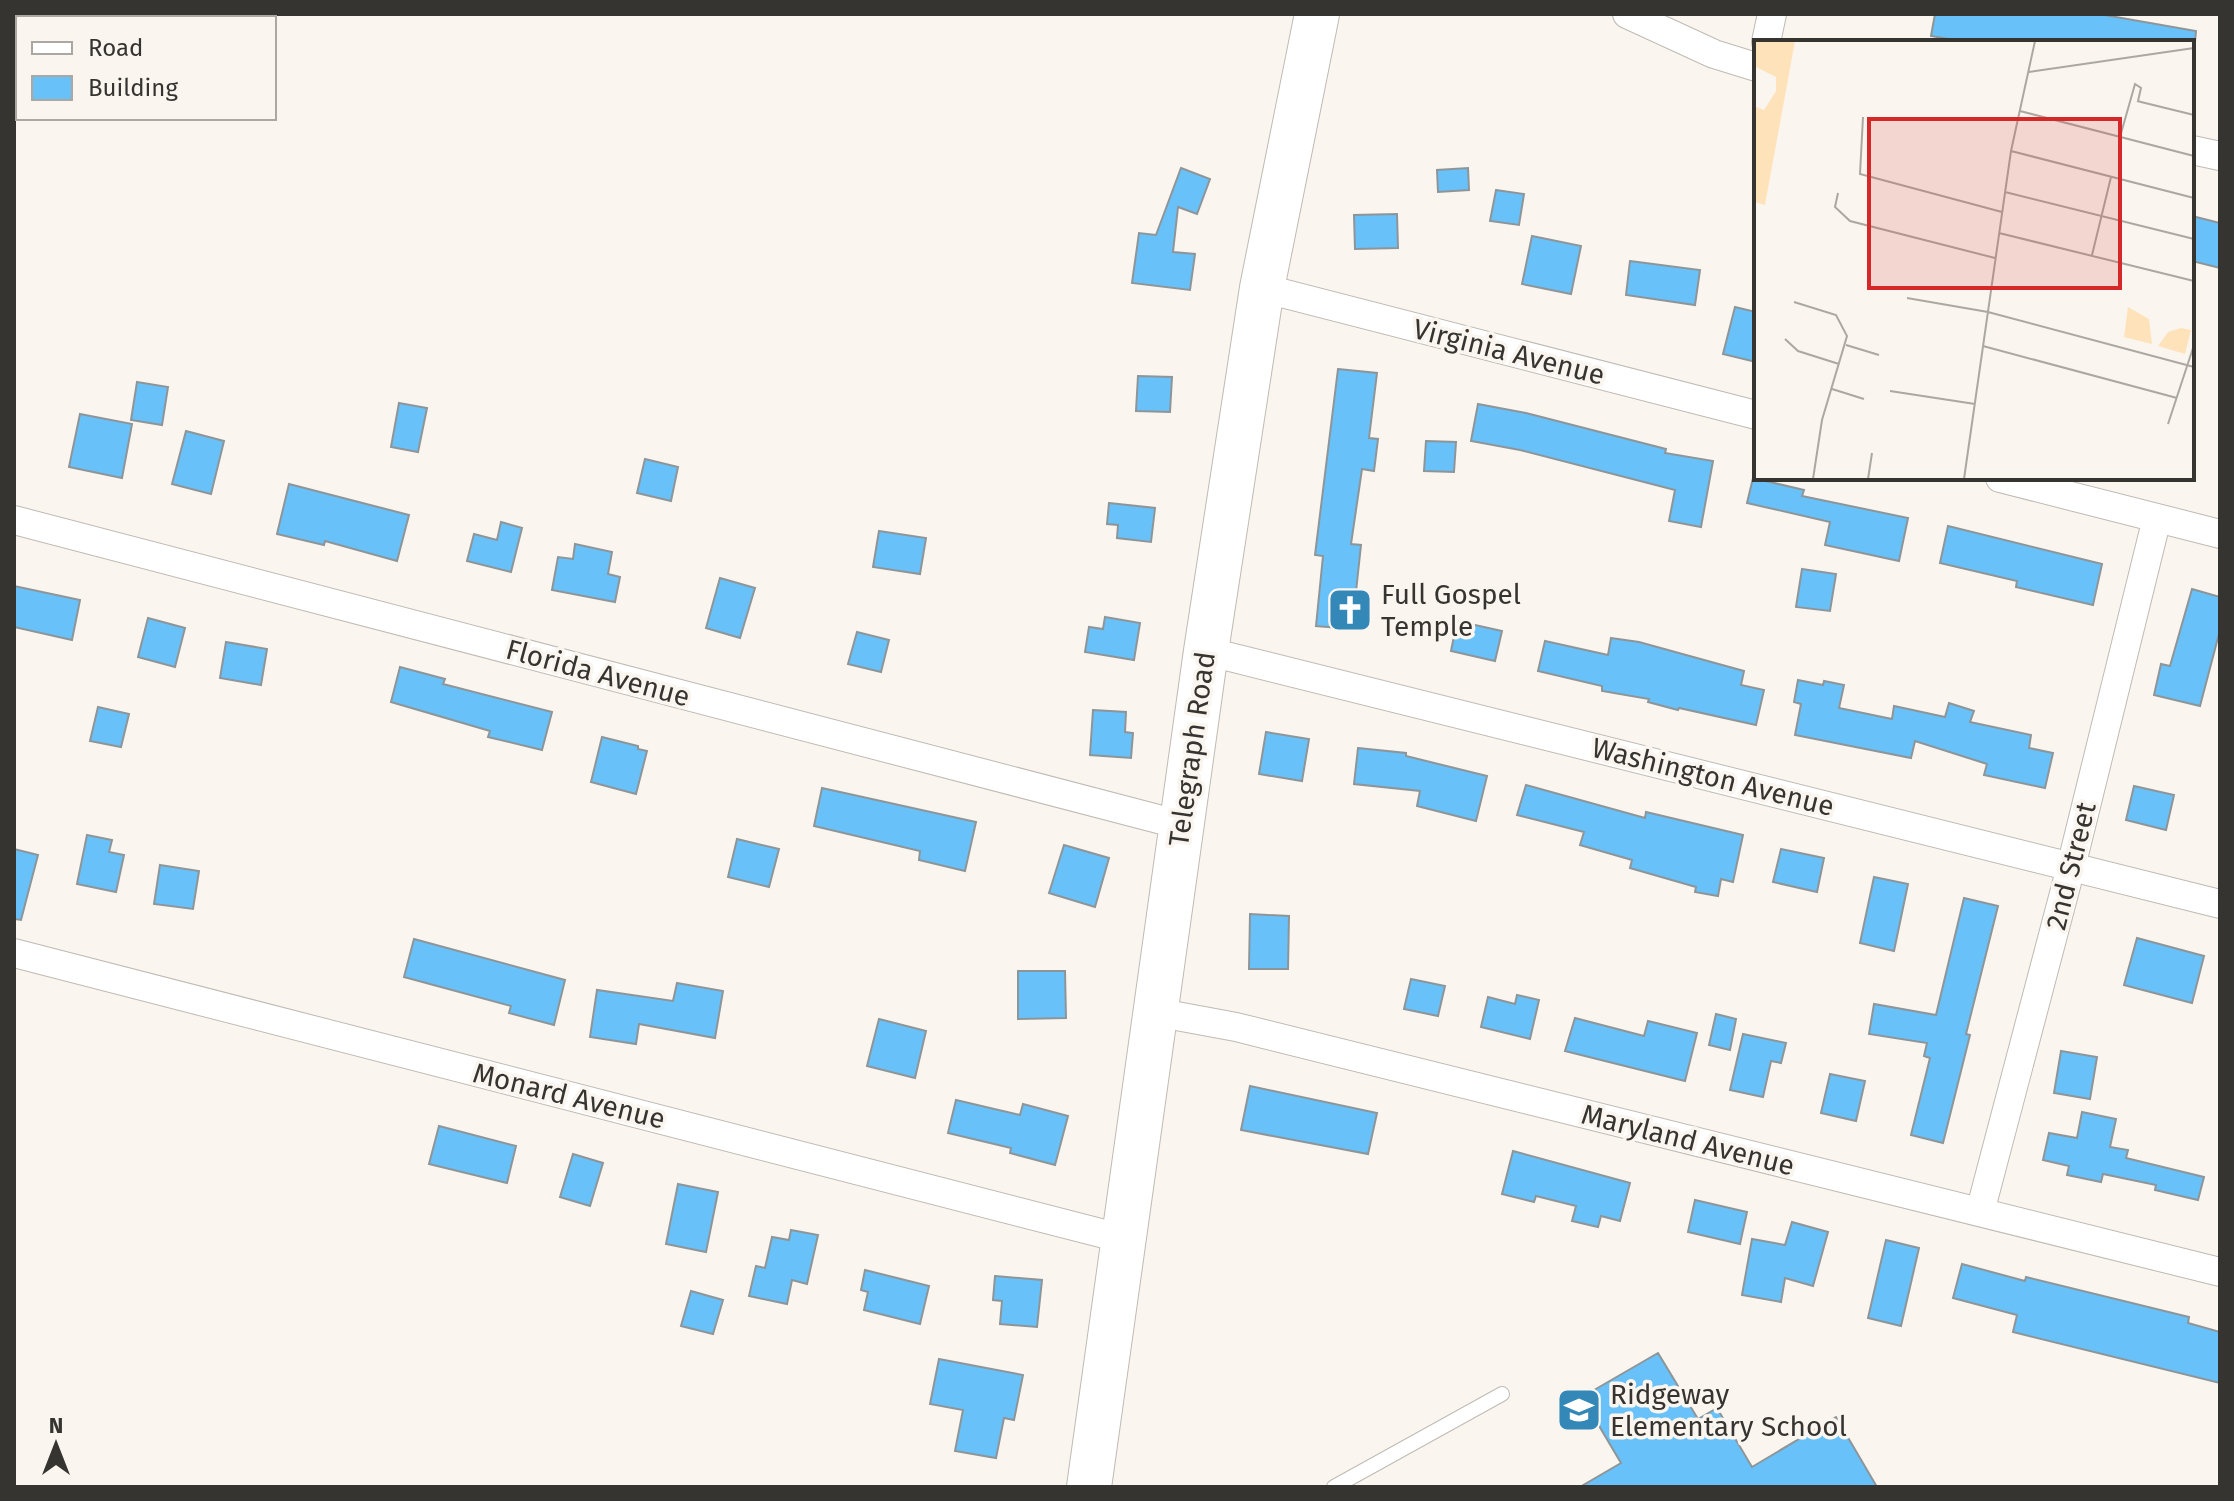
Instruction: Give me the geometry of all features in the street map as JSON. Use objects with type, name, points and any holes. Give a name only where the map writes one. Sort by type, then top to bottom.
[{"type":"main road","name":"Telegraph Road","points":[[1089,1487],[1206,651],[1262,288],[1317,14]]},
{"type":"street","points":[[1627,14],[1714,54],[1754,66]]},
{"type":"street","points":[[1766,40],[1772,14]]},
{"type":"street","points":[[2194,150],[2220,156]]},
{"type":"street","name":"Virginia Avenue","points":[[1262,288],[1754,414]]},
{"type":"street","points":[[2008,480],[2220,534]]},
{"type":"street","name":"2nd Street","points":[[1980,1212],[2071,867],[2157,518]]},
{"type":"street","name":"Florida Avenue","points":[[14,520],[1181,825]]},
{"type":"street","name":"Washington Avenue","points":[[1206,651],[2220,904]]},
{"type":"street","name":"Monard Avenue","points":[[14,953],[1124,1239]]},
{"type":"street","name":"Maryland Avenue","points":[[1155,1012],[1236,1027],[2220,1272]]},
{"type":"lane","points":[[1334,1487],[1502,1394]]},
{"type":"building","points":[[1935,14],[2099,14],[2196,31],[2195,42],[1954,40],[1931,36]]},
{"type":"building","points":[[1181,168],[1210,179],[1197,214],[1178,207],[1173,252],[1195,254],[1190,290],[1132,283],[1139,233],[1156,235]]},
{"type":"building","points":[[1468,168],[1469,190],[1438,192],[1437,170]]},
{"type":"building","points":[[1496,190],[1524,194],[1519,225],[1490,221]]},
{"type":"building","points":[[1397,214],[1398,248],[1355,249],[1354,215]]},
{"type":"building","points":[[2194,216],[2220,223],[2220,268],[2194,262]]},
{"type":"building","points":[[1532,236],[1581,246],[1571,294],[1522,284]]},
{"type":"building","points":[[1630,261],[1700,270],[1695,305],[1626,295]]},
{"type":"building","points":[[1735,307],[1754,312],[1754,362],[1723,354]]},
{"type":"building","points":[[1338,369],[1377,373],[1369,438],[1378,439],[1374,471],[1362,469],[1351,544],[1361,545],[1352,629],[1316,626],[1323,556],[1315,555]]},
{"type":"building","points":[[1138,376],[1172,377],[1170,412],[1136,411]]},
{"type":"building","points":[[137,382],[168,387],[162,425],[131,420]]},
{"type":"building","points":[[399,403],[427,408],[418,452],[391,447]]},
{"type":"building","points":[[1478,404],[1526,413],[1666,449],[1665,453],[1713,461],[1701,527],[1669,521],[1675,490],[1520,450],[1471,441]]},
{"type":"building","points":[[80,414],[132,424],[122,478],[69,467]]},
{"type":"building","points":[[186,431],[224,441],[211,494],[172,484]]},
{"type":"building","points":[[1426,441],[1456,442],[1454,472],[1424,471]]},
{"type":"building","points":[[645,459],[678,467],[671,501],[637,493]]},
{"type":"building","points":[[1753,478],[1804,490],[1802,496],[1908,518],[1899,561],[1825,545],[1830,522],[1747,503]]},
{"type":"building","points":[[289,484],[409,515],[397,561],[325,541],[324,545],[277,534]]},
{"type":"building","points":[[1109,503],[1155,508],[1151,542],[1117,538],[1118,525],[1107,524]]},
{"type":"building","points":[[501,522],[522,528],[511,572],[467,561],[474,534],[497,540]]},
{"type":"building","points":[[1948,526],[2102,564],[2093,605],[2016,587],[2017,581],[1940,563]]},
{"type":"building","points":[[879,531],[926,538],[920,574],[873,567]]},
{"type":"building","points":[[575,544],[612,552],[608,574],[620,577],[615,602],[552,590],[558,557],[573,559]]},
{"type":"building","points":[[1802,569],[1836,574],[1830,611],[1796,607]]},
{"type":"building","points":[[720,578],[755,588],[740,638],[706,628]]},
{"type":"building","points":[[14,586],[80,600],[72,640],[14,627]]},
{"type":"building","points":[[2192,589],[2220,597],[2220,630],[2200,706],[2154,695],[2161,664],[2170,666]]},
{"type":"building","points":[[1105,617],[1140,623],[1134,660],[1085,652],[1089,627],[1103,629]]},
{"type":"building","points":[[148,618],[185,628],[175,667],[138,657]]},
{"type":"building","points":[[1457,621],[1502,631],[1495,661],[1451,651]]},
{"type":"building","points":[[857,632],[889,640],[881,672],[848,664]]},
{"type":"building","points":[[1611,638],[1639,642],[1744,671],[1741,685],[1764,690],[1756,725],[1678,710],[1648,702],[1649,699],[1602,691],[1602,686],[1538,671],[1545,641],[1608,655]]},
{"type":"building","points":[[226,642],[267,649],[261,685],[220,678]]},
{"type":"building","points":[[400,667],[445,679],[443,684],[552,712],[542,750],[488,737],[490,731],[391,702]]},
{"type":"building","points":[[1798,680],[1844,685],[1839,708],[1892,719],[1894,706],[1945,717],[1949,703],[1974,711],[1970,722],[2031,735],[2029,748],[2053,753],[2045,788],[1984,775],[1987,764],[1915,741],[1911,758],[1795,735],[1801,704],[1794,702]]},
{"type":"building","points":[[98,707],[129,714],[121,747],[90,741]]},
{"type":"building","points":[[1093,710],[1126,712],[1125,732],[1133,733],[1131,758],[1090,755]]},
{"type":"building","points":[[1266,732],[1309,739],[1302,781],[1259,774]]},
{"type":"building","points":[[602,737],[647,751],[636,794],[591,782]]},
{"type":"building","points":[[1358,748],[1406,753],[1406,756],[1487,776],[1476,821],[1417,806],[1420,791],[1354,784]]},
{"type":"building","points":[[1526,785],[1645,818],[1646,812],[1743,835],[1733,882],[1721,879],[1718,896],[1695,892],[1696,887],[1630,868],[1632,860],[1580,845],[1584,832],[1517,815]]},
{"type":"building","points":[[2134,786],[2174,795],[2166,830],[2126,820]]},
{"type":"building","points":[[822,788],[976,822],[965,871],[919,860],[920,851],[814,826]]},
{"type":"building","points":[[87,835],[112,840],[109,852],[124,855],[116,892],[77,884]]},
{"type":"building","points":[[737,839],[779,849],[769,887],[728,877]]},
{"type":"building","points":[[1064,845],[1109,858],[1095,907],[1049,893]]},
{"type":"building","points":[[14,849],[38,855],[21,920],[14,919]]},
{"type":"building","points":[[1781,849],[1824,858],[1817,892],[1773,882]]},
{"type":"building","points":[[160,865],[199,871],[193,909],[154,904]]},
{"type":"building","points":[[1874,877],[1908,884],[1894,951],[1860,943]]},
{"type":"building","points":[[1964,898],[1998,906],[1943,1143],[1911,1135],[1930,1058],[1924,1056],[1927,1043],[1869,1034],[1874,1004],[1936,1015]]},
{"type":"building","points":[[1250,914],[1289,916],[1288,969],[1249,969]]},
{"type":"building","points":[[2137,938],[2204,956],[2192,1003],[2124,985]]},
{"type":"building","points":[[414,939],[565,980],[554,1025],[509,1013],[511,1006],[404,977]]},
{"type":"building","points":[[1018,971],[1065,971],[1066,1018],[1018,1019]]},
{"type":"building","points":[[1411,979],[1445,986],[1438,1016],[1404,1009]]},
{"type":"building","points":[[677,983],[723,991],[715,1038],[639,1024],[636,1044],[590,1037],[597,990],[673,1001]]},
{"type":"building","points":[[1517,995],[1539,1000],[1530,1039],[1481,1027],[1488,997],[1515,1004]]},
{"type":"building","points":[[1716,1014],[1736,1019],[1730,1050],[1709,1045]]},
{"type":"building","points":[[1575,1018],[1644,1036],[1648,1021],[1697,1033],[1685,1081],[1565,1051]]},
{"type":"building","points":[[879,1019],[926,1031],[915,1078],[867,1066]]},
{"type":"building","points":[[1743,1034],[1786,1043],[1781,1063],[1771,1061],[1763,1097],[1730,1090]]},
{"type":"building","points":[[2061,1051],[2097,1057],[2090,1099],[2054,1093]]},
{"type":"building","points":[[1830,1074],[1865,1081],[1856,1121],[1821,1113]]},
{"type":"building","points":[[1250,1086],[1377,1113],[1368,1154],[1241,1130]]},
{"type":"building","points":[[956,1100],[1020,1115],[1023,1104],[1068,1116],[1055,1165],[1010,1153],[1011,1148],[948,1133]]},
{"type":"building","points":[[2082,1112],[2116,1119],[2110,1147],[2128,1150],[2126,1158],[2204,1177],[2198,1200],[2155,1190],[2156,1185],[2103,1174],[2101,1182],[2067,1175],[2069,1166],[2043,1160],[2049,1133],[2077,1138]]},
{"type":"building","points":[[439,1126],[516,1146],[507,1183],[429,1164]]},
{"type":"building","points":[[1513,1151],[1630,1183],[1620,1221],[1601,1216],[1598,1227],[1572,1221],[1576,1206],[1536,1196],[1534,1202],[1502,1194]]},
{"type":"building","points":[[573,1154],[603,1163],[590,1206],[560,1197]]},
{"type":"building","points":[[678,1184],[718,1192],[706,1252],[666,1244]]},
{"type":"building","points":[[1695,1200],[1747,1212],[1740,1244],[1688,1232]]},
{"type":"building","points":[[1792,1222],[1828,1232],[1813,1286],[1785,1278],[1781,1302],[1742,1295],[1752,1239],[1785,1245]]},
{"type":"building","points":[[791,1230],[818,1235],[807,1284],[792,1280],[787,1304],[749,1296],[756,1266],[765,1268],[772,1237],[789,1240]]},
{"type":"building","points":[[1886,1240],[1919,1248],[1901,1326],[1868,1318]]},
{"type":"building","points":[[1962,1264],[2189,1317],[2188,1323],[2220,1332],[2220,1383],[2013,1332],[2017,1315],[1953,1298]]},
{"type":"building","points":[[865,1270],[929,1286],[920,1324],[864,1310],[868,1292],[861,1290]]},
{"type":"building","points":[[995,1276],[1042,1280],[1037,1327],[1000,1324],[1002,1301],[993,1300]]},
{"type":"building","points":[[691,1291],[723,1300],[713,1334],[681,1326]]},
{"type":"building","points":[[1658,1353],[1698,1419],[1717,1408],[1752,1467],[1836,1417],[1877,1487],[1580,1487],[1621,1463],[1582,1397]]},
{"type":"building","points":[[939,1359],[1023,1375],[1014,1420],[1004,1418],[996,1458],[955,1451],[963,1410],[930,1404]]},
{"type":"place","name":"Full Gospel Temple","points":[[1350,610]]},
{"type":"place","name":"Ridgeway Elementary School","points":[[1579,1410]]}]
